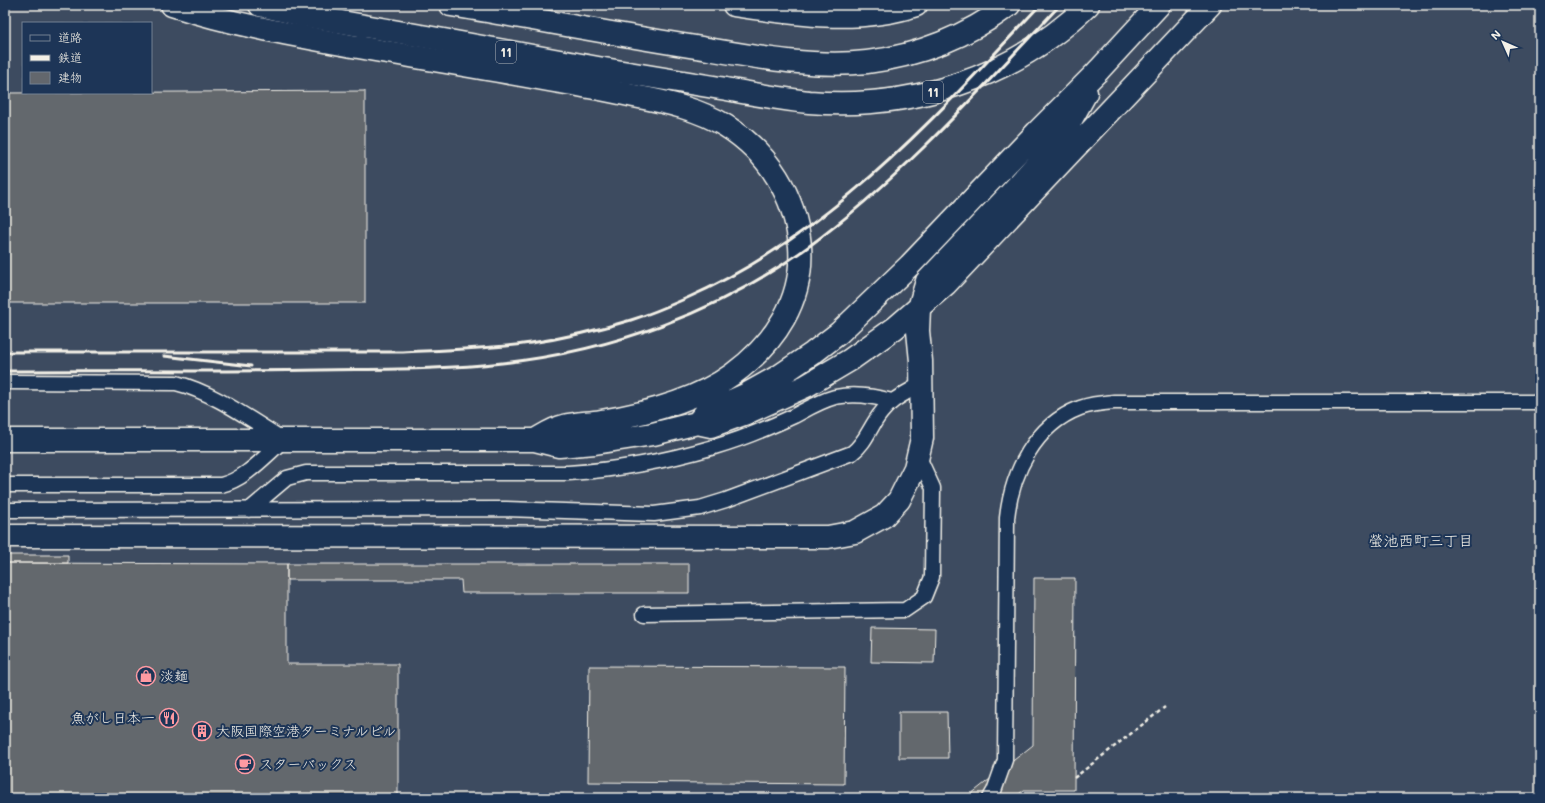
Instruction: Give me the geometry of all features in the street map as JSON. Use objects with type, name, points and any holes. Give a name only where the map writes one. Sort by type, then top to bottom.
[{"type":"main road","points":[[172,5],[217,18],[293,35],[596,88],[683,107],[714,118],[728,127],[748,142],[770,166],[784,188],[795,216],[798,227],[801,259],[796,287],[787,312],[779,328],[764,346],[730,376],[681,400],[632,415],[601,422],[561,426],[535,440]]},
{"type":"main road","name":"11","points":[[260,5],[302,15],[677,82],[809,102],[857,102],[903,98],[959,85],[1019,58],[1055,34],[1088,5]]},
{"type":"main road","points":[[451,5],[741,55],[801,62],[833,63],[866,62],[923,50],[965,32],[1009,5]]},
{"type":"main road","points":[[734,5],[774,11],[844,15],[874,14],[916,5]]},
{"type":"main road","points":[[697,423],[706,412],[744,395],[779,376],[839,334],[910,265],[1160,5]]},
{"type":"main road","points":[[5,440],[535,440],[559,446],[595,444],[653,434],[697,423],[711,426],[727,421],[806,386],[850,360],[919,308],[946,284],[1010,218],[1210,5]]},
{"type":"main road","points":[[5,536],[828,537],[854,532],[884,516],[899,500],[909,481],[918,455],[922,438],[921,361],[918,331],[919,308],[927,281],[1008,196],[1062,136],[1098,71]]},
{"type":"lane","points":[[5,382],[176,383],[189,386],[211,396],[284,440],[244,474],[230,483],[221,485],[5,485]]},
{"type":"lane","points":[[5,510],[506,508],[654,514],[677,512],[700,508],[726,500],[852,453],[859,448],[875,421],[892,400],[921,384]]},
{"type":"lane","points":[[249,510],[287,478],[306,473],[568,473],[598,471],[651,463],[715,446],[762,430],[814,405],[836,397],[867,396],[892,400]]},
{"type":"lane","points":[[990,798],[1005,760],[1007,518],[1009,500],[1020,466],[1033,444],[1044,432],[1061,418],[1080,408],[1092,404],[1114,402],[1540,402]]},
{"type":"lane","points":[[644,614],[906,610],[924,597],[932,577],[933,488],[918,455]]},
{"type":"path","points":[[1074,778],[1165,707]]},
{"type":"shaded area","points":[[5,5],[691,5],[768,17],[916,14],[944,5],[1540,5],[1540,798],[5,798]]},
{"type":"building","points":[[365,91],[365,303],[5,303],[5,93],[152,94],[152,92]]},
{"type":"building","points":[[5,555],[68,555],[68,563],[5,563]]},
{"type":"building","name":"大阪国際空港ターミナルビル","points":[[5,563],[287,564],[287,664],[398,664],[398,798],[5,798]]},
{"type":"building","points":[[287,564],[689,564],[689,593],[462,593],[461,580],[287,580]]},
{"type":"building","points":[[1034,578],[1075,578],[1074,790],[1024,790],[1014,798],[966,798],[1033,745]]},
{"type":"building","points":[[872,628],[935,629],[934,663],[871,662]]},
{"type":"building","points":[[589,666],[845,667],[844,784],[588,782]]},
{"type":"building","points":[[899,712],[947,712],[948,758],[899,758]]},
{"type":"railway","points":[[5,352],[403,352],[467,349],[499,347],[556,339],[638,318],[687,298],[739,272],[788,241],[834,207],[878,170],[920,130],[1040,5]]},
{"type":"railway","points":[[5,371],[280,371],[456,367],[502,363],[584,349],[663,325],[738,291],[774,270],[808,247],[843,220],[876,192],[940,132],[1060,5]]},
{"type":"railway","points":[[164,356],[251,366]]},
{"type":"place","name":"淡麺","points":[[146,676]]},
{"type":"place","name":"魚がし日本一","points":[[169,718]]},
{"type":"place","name":"大阪国際空港ターミナルビル","points":[[202,731]]},
{"type":"place","name":"スターバックス","points":[[245,764]]},
{"type":"district","name":"螢池西町三丁目","points":[[1421,541]]}]
